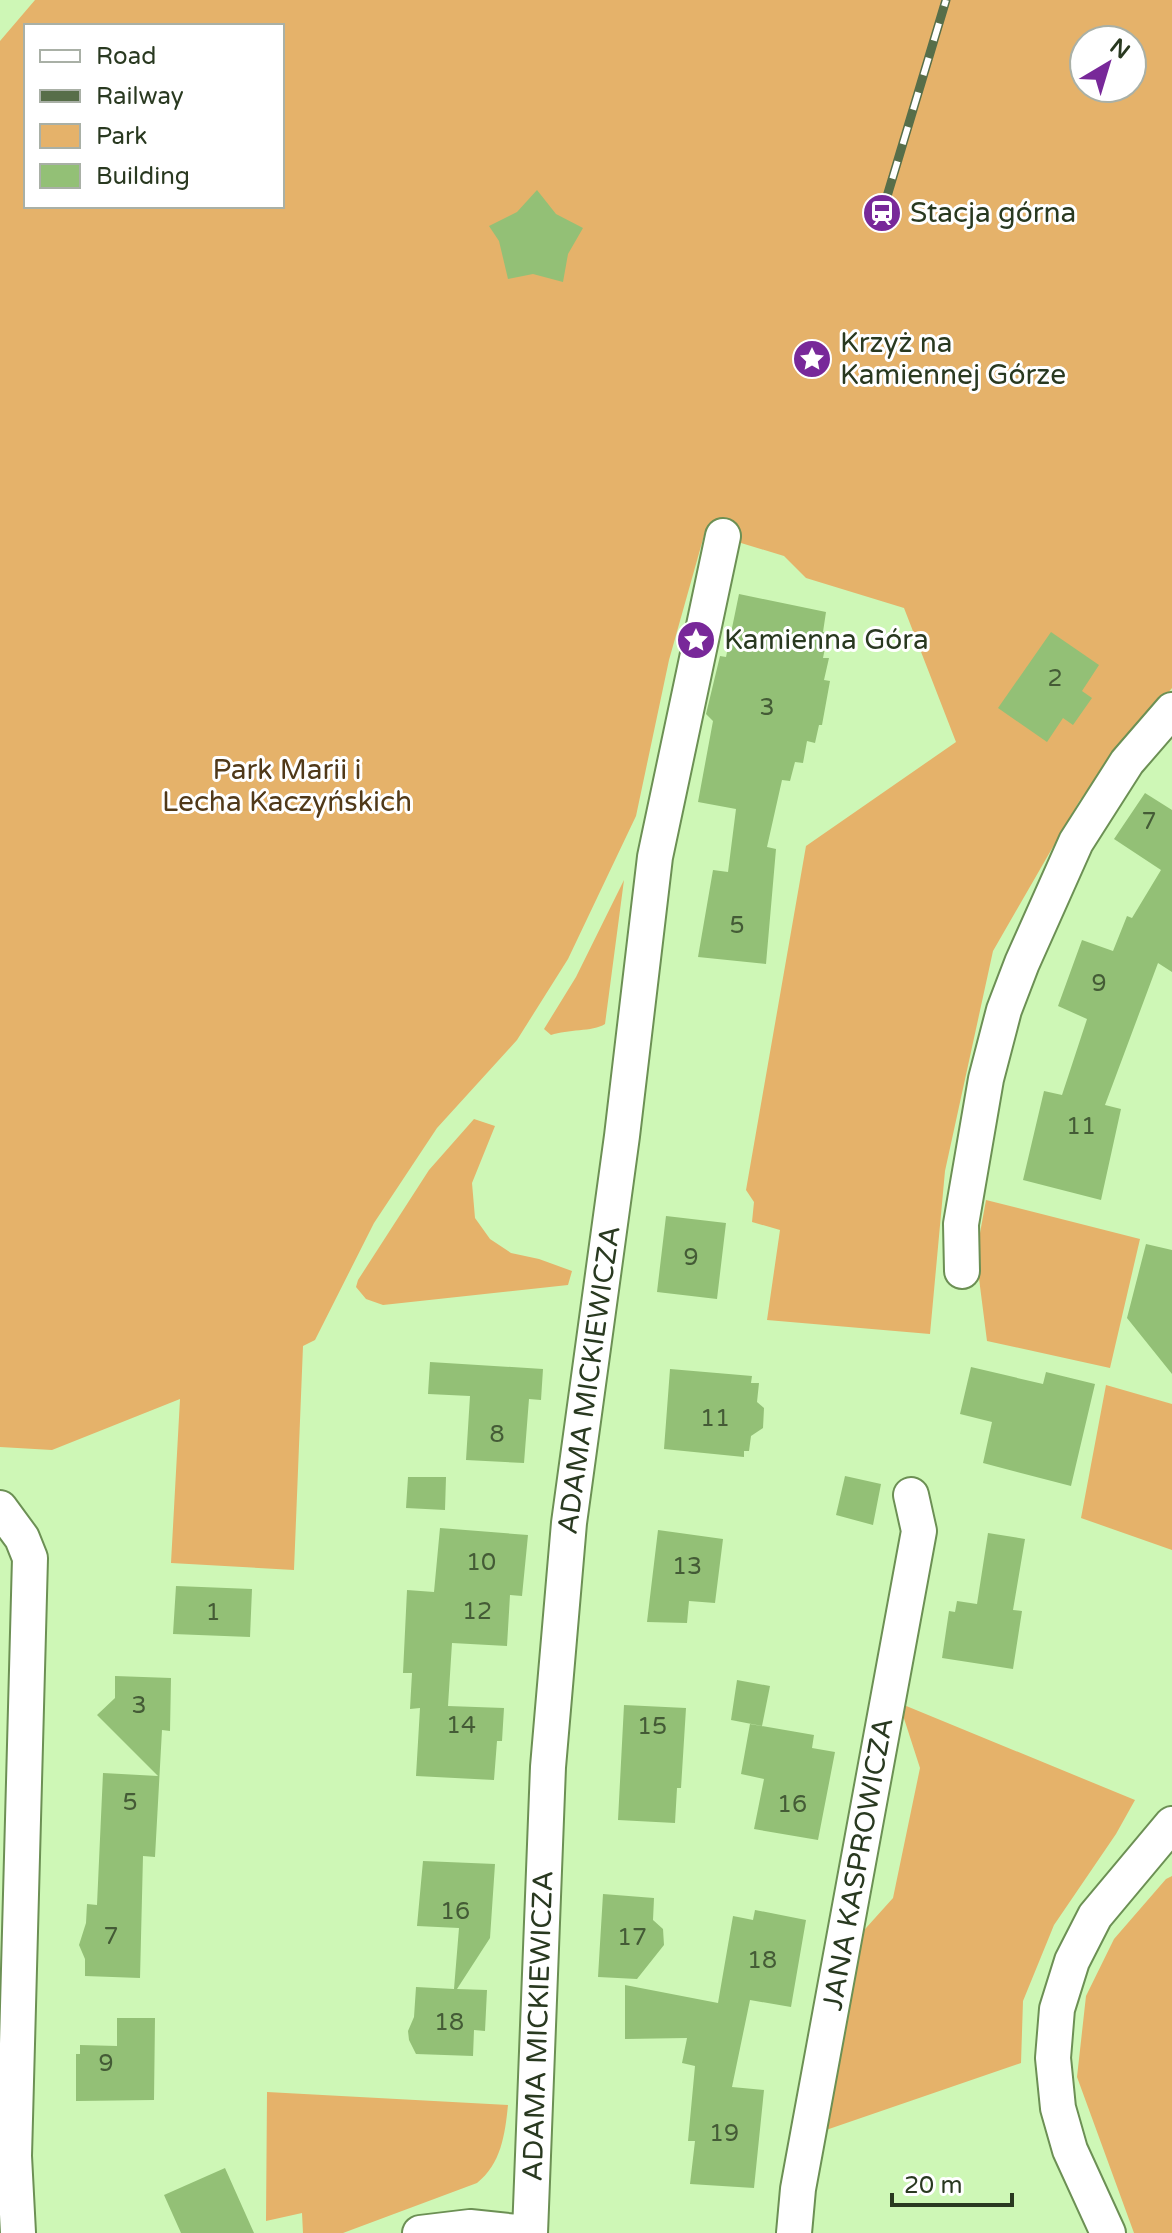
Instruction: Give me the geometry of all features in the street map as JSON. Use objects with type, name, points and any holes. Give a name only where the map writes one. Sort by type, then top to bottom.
[{"type":"street","name":"ADAMA MICKIEWICZA","points":[[528,2233],[548,1767],[569,1523],[622,1136],[655,857],[723,536]]},
{"type":"street","points":[[962,1271],[961,1224],[981,1108],[1004,1010],[1076,842],[1127,762],[1172,710]]},
{"type":"street","name":"JANA KASPROWICZA","points":[[794,2233],[798,2189],[919,1531],[911,1495]]},
{"type":"street","points":[[0,1508],[22,1538],[30,1558],[14,2156],[18,2233]]},
{"type":"street","points":[[1108,2233],[1070,2150],[1058,2108],[1053,2058],[1057,2009],[1072,1961],[1095,1916],[1172,1824]]},
{"type":"street","points":[[420,2233],[470,2227],[528,2233]]},
{"type":"green space","name":"Park Marii i Lecha Kaczyńskich","points":[[35,0],[1172,0],[1172,688],[1080,800],[993,951],[945,1171],[930,1334],[767,1320],[780,1230],[752,1222],[754,1202],[746,1190],[806,846],[956,742],[904,608],[806,578],[784,556],[705,532],[669,660],[636,816],[568,959],[517,1040],[437,1128],[374,1223],[315,1340],[303,1346],[294,1570],[171,1563],[180,1399],[52,1450],[0,1447],[0,41]]},
{"type":"green space","points":[[624,880],[605,1024],[551,1035],[544,1029],[576,977]]},
{"type":"green space","points":[[474,1119],[495,1126],[472,1183],[475,1218],[490,1239],[511,1253],[572,1271],[568,1285],[383,1305],[366,1299],[356,1287],[358,1280],[429,1170]]},
{"type":"green space","points":[[986,1200],[1140,1239],[1110,1368],[987,1341],[976,1255]]},
{"type":"green space","points":[[1106,1385],[1172,1404],[1172,1550],[1081,1518]]},
{"type":"green space","points":[[899,1703],[1135,1800],[1116,1834],[1054,1925],[1023,2001],[1021,2063],[826,2130],[857,1938],[893,1898],[920,1768]]},
{"type":"green space","points":[[1172,1876],[1172,2233],[1134,2233],[1077,2077],[1086,1996],[1114,1939]]},
{"type":"green space","points":[[267,2092],[508,2105],[497,2158],[477,2183],[343,2233],[303,2233],[302,2213],[266,2221]]},
{"type":"building","points":[[537,190],[556,214],[583,228],[568,254],[563,282],[533,274],[508,279],[499,241],[489,226],[517,212]]},
{"type":"building","points":[[739,594],[826,612],[823,632],[828,633],[823,658],[829,658],[824,680],[830,681],[822,725],[819,725],[815,743],[807,741],[803,763],[795,762],[790,781],[782,780],[767,847],[776,849],[766,964],[698,957],[713,870],[728,872],[736,809],[698,802],[713,721],[706,714],[720,656],[726,657]]},
{"type":"building","points":[[1051,632],[1099,665],[1082,691],[1092,698],[1073,725],[1063,718],[1047,742],[998,708]]},
{"type":"building","points":[[1145,793],[1172,810],[1172,972],[1158,963],[1105,1105],[1121,1109],[1101,1200],[1023,1180],[1044,1091],[1062,1095],[1087,1019],[1058,1006],[1082,940],[1113,951],[1127,916],[1132,918],[1161,870],[1114,839]]},
{"type":"building","points":[[666,1216],[726,1223],[717,1299],[657,1292]]},
{"type":"building","points":[[1146,1244],[1172,1250],[1172,1374],[1127,1318]]},
{"type":"building","points":[[430,1362],[543,1369],[541,1400],[529,1399],[524,1463],[466,1460],[470,1396],[428,1394]]},
{"type":"building","points":[[971,1367],[1043,1384],[1046,1372],[1095,1384],[1071,1486],[983,1463],[992,1422],[960,1414]]},
{"type":"building","points":[[670,1369],[752,1376],[751,1383],[759,1383],[757,1402],[764,1408],[763,1428],[751,1436],[749,1451],[744,1451],[744,1457],[664,1449]]},
{"type":"building","points":[[845,1476],[881,1484],[873,1525],[836,1515]]},
{"type":"building","points":[[408,1477],[446,1477],[445,1510],[406,1508]]},
{"type":"building","points":[[440,1528],[528,1535],[522,1596],[510,1595],[507,1646],[452,1643],[448,1706],[504,1708],[502,1741],[497,1741],[494,1780],[416,1776],[420,1708],[410,1709],[412,1673],[403,1673],[407,1590],[434,1592]]},
{"type":"building","points":[[658,1530],[723,1539],[715,1603],[689,1601],[687,1623],[647,1622]]},
{"type":"building","points":[[988,1533],[1025,1539],[1013,1610],[1022,1611],[1013,1669],[942,1658],[949,1611],[955,1612],[957,1601],[977,1604]]},
{"type":"building","points":[[176,1586],[252,1589],[250,1637],[173,1634]]},
{"type":"building","points":[[115,1676],[171,1678],[170,1731],[162,1730],[155,1857],[143,1856],[140,1978],[85,1976],[85,1959],[79,1945],[86,1923],[87,1904],[97,1905],[103,1773],[158,1776],[97,1715],[115,1698]]},
{"type":"building","points":[[737,1680],[770,1686],[762,1726],[731,1720]]},
{"type":"building","points":[[624,1705],[686,1708],[681,1788],[677,1788],[675,1823],[618,1820]]},
{"type":"building","points":[[750,1724],[814,1735],[812,1748],[835,1752],[818,1840],[754,1829],[764,1779],[741,1774]]},
{"type":"building","points":[[423,1861],[495,1864],[490,1938],[457,1989],[487,1990],[485,2031],[474,2030],[473,2056],[416,2054],[409,2040],[416,1987],[454,1989],[459,1928],[417,1926]]},
{"type":"building","points":[[603,1894],[654,1898],[653,1920],[663,1929],[664,1945],[637,1979],[598,1977]]},
{"type":"building","points":[[755,1910],[806,1920],[791,2007],[750,2000],[732,2087],[764,2090],[754,2188],[690,2184],[695,2141],[688,2141],[695,2066],[682,2063],[687,2038],[625,2039],[625,1985],[718,2003],[733,1916],[753,1920]]},
{"type":"building","points":[[117,2018],[155,2018],[154,2100],[76,2101],[76,2054],[80,2054],[80,2045],[117,2046]]},
{"type":"building","points":[[225,2168],[254,2233],[181,2233],[164,2195]]},
{"type":"railway","points":[[882,213],[946,0]]},
{"type":"place","name":"Stacja górna","points":[[882,213]]},
{"type":"place","name":"Krzyż na Kamiennej Górze","points":[[812,359]]},
{"type":"place","name":"Kamienna Góra","points":[[696,640]]}]
